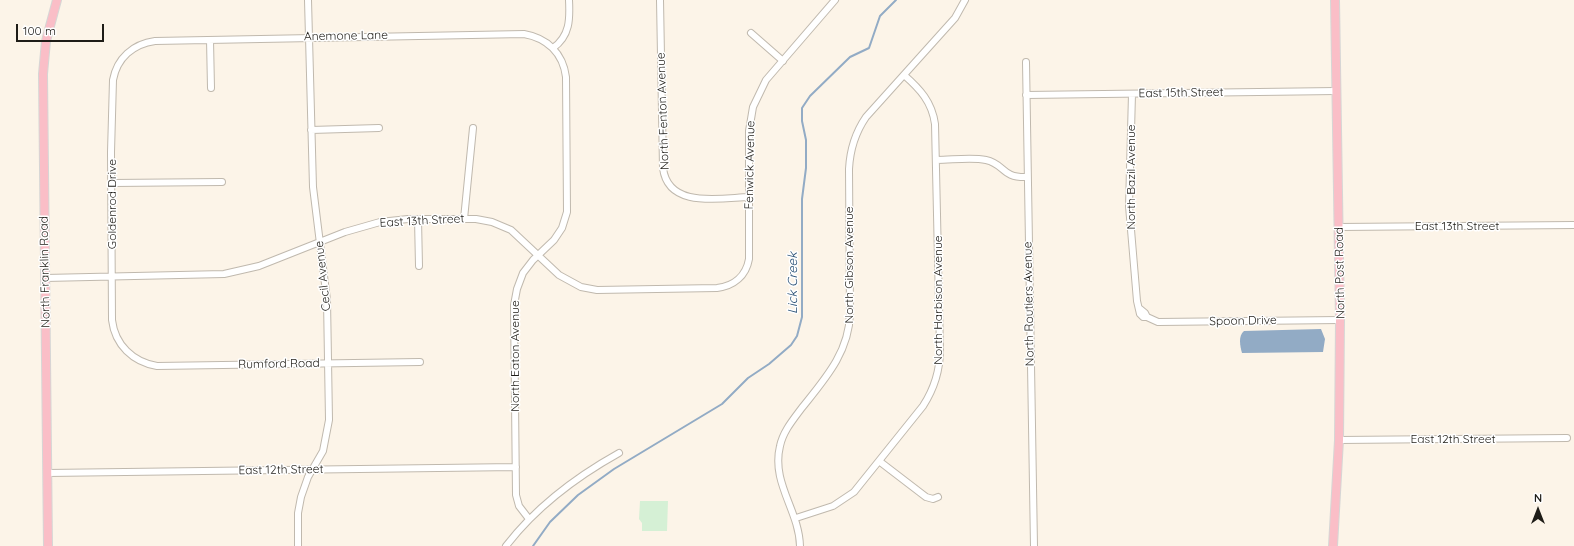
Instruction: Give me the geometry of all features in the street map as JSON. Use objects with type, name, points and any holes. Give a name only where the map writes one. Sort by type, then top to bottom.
[{"type":"main road","name":"North Franklin Road","points":[[48,546],[43,68],[47,34],[57,0]]},
{"type":"main road","name":"North Post Road","points":[[1333,546],[1339,440],[1340,320],[1335,0]]},
{"type":"street","name":"Cecil Avenue","points":[[298,546],[300,502],[303,489],[323,451],[328,432],[329,363],[327,300],[312,187],[308,0]]},
{"type":"street","points":[[553,48],[567,31],[570,20],[569,0]]},
{"type":"street","name":"North Fenton Avenue","points":[[660,0],[663,168],[666,178],[674,190],[686,197],[749,197]]},
{"type":"street","name":"Fenwick Avenue","points":[[736,281],[746,270],[750,259],[749,131],[751,112],[763,84],[835,0]]},
{"type":"street","name":"North Gibson Avenue","points":[[800,546],[796,518],[780,479],[778,452],[787,427],[834,366],[848,336],[850,314],[849,169],[852,146],[858,131],[866,118],[955,18],[965,0]]},
{"type":"street","points":[[751,33],[783,61]]},
{"type":"street","name":"Anemone Lane","points":[[136,47],[155,41],[524,34],[537,37],[553,48]]},
{"type":"street","points":[[210,40],[211,88]]},
{"type":"street","name":"Goldenrod Drive","points":[[136,47],[120,62],[113,80],[112,320],[114,331],[122,346],[139,361]]},
{"type":"street","name":"North Eaton Avenue","points":[[529,519],[522,511],[517,501],[515,297],[523,273],[559,233],[566,214],[568,202],[566,77],[563,64],[553,48]]},
{"type":"street","name":"North Routiers Avenue","points":[[1026,62],[1034,546]]},
{"type":"street","name":"North Harbison Avenue","points":[[796,518],[823,510],[848,497],[859,487],[926,402],[939,369],[937,160],[935,124],[931,107],[921,91],[904,76]]},
{"type":"street","name":"East 15th Street","points":[[1026,95],[1336,91]]},
{"type":"street","name":"North Bazil Avenue","points":[[1132,94],[1129,206],[1139,308],[1141,316],[1147,317]]},
{"type":"street","points":[[311,130],[378,128]]},
{"type":"street","points":[[464,219],[473,128]]},
{"type":"street","points":[[937,160],[985,160],[996,164],[1012,176],[1027,177]]},
{"type":"street","points":[[112,183],[222,182]]},
{"type":"street","name":"East 13th Street","points":[[45,278],[219,275],[238,272],[367,225],[389,221],[418,219],[464,219],[487,220],[511,230],[563,279],[576,285],[592,289],[717,288],[728,286],[736,281]]},
{"type":"street","points":[[418,219],[419,266]]},
{"type":"street","name":"East 13th Street","points":[[1339,227],[1574,225]]},
{"type":"street","name":"Spoon Drive","points":[[1147,317],[1158,322],[1340,320]]},
{"type":"street","name":"Rumford Road","points":[[139,361],[160,366],[420,362]]},
{"type":"street","name":"East 12th Street","points":[[1339,440],[1567,438]]},
{"type":"street","points":[[506,546],[529,519],[554,497],[582,476],[619,453]]},
{"type":"street","points":[[880,461],[926,497],[933,499],[938,498]]},
{"type":"street","name":"East 12th Street","points":[[47,473],[516,467]]},
{"type":"green space","points":[[640,501],[668,501],[667,531],[642,531],[642,523],[639,519]]},
{"type":"water","points":[[1321,329],[1325,339],[1323,352],[1242,353],[1240,338],[1244,331]]},
{"type":"waterway","name":"Lick Creek","points":[[533,546],[550,522],[578,495],[614,469],[722,404],[748,378],[769,364],[791,345],[797,336],[802,317],[802,199],[806,168],[806,140],[802,121],[802,108],[810,96],[850,57],[869,48],[880,16],[896,0]]}]
